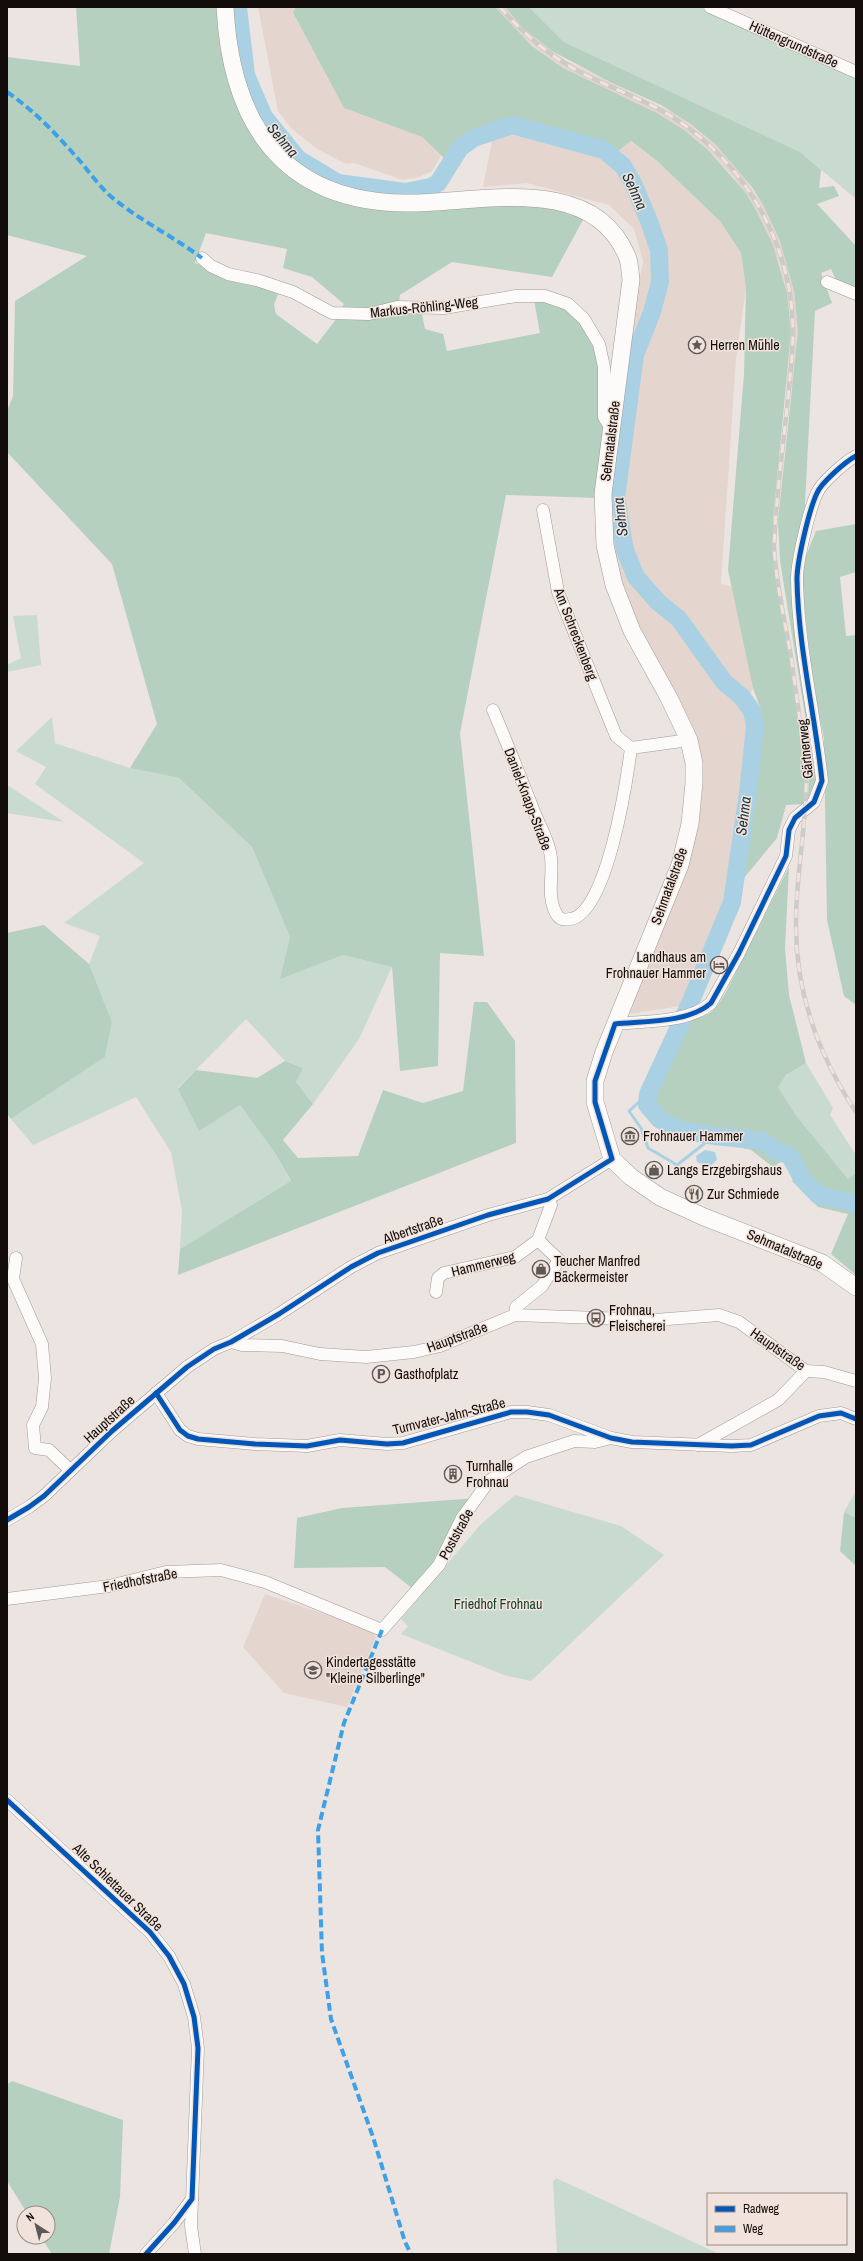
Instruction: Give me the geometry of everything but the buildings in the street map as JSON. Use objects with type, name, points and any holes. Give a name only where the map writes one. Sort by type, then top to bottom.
[{"type":"main road","name":"Sehmatalstraße","points":[[225,7],[227,36],[236,80],[254,126],[281,161],[317,184],[354,198],[405,203],[528,198],[563,202],[596,216],[616,236],[628,257],[631,280],[625,332],[610,427],[603,494],[605,545],[614,585],[632,632],[669,698],[689,740],[694,763],[694,783],[690,824],[680,865],[615,1024],[595,1081],[595,1102],[612,1159],[631,1177],[660,1197],[704,1217],[822,1263],[856,1287]]},
{"type":"street","name":"Hüttengrundstraße","points":[[710,7],[856,72]]},
{"type":"street","name":"Markus-Röhling-Weg","points":[[202,258],[211,266],[228,274],[257,280],[293,292],[332,313],[368,314],[397,307],[444,308],[516,296],[546,296],[568,304],[584,319],[599,344],[604,367],[604,417],[610,427]]},
{"type":"street","points":[[827,282],[856,294]]},
{"type":"street","name":"Gärtnerweg","points":[[615,1024],[690,1016],[704,1009],[720,989],[786,856],[789,830],[795,818],[814,802],[822,781],[800,627],[797,577],[808,520],[817,492],[831,476],[856,456]]},
{"type":"street","name":"Am Schreckenberg","points":[[543,510],[558,592],[616,736],[631,748]]},
{"type":"street","name":"Daniel-Knapp-Straße","points":[[493,710],[550,852],[552,898],[557,916],[563,920],[573,919],[582,915],[591,903],[614,841],[624,800],[631,748]]},
{"type":"street","points":[[631,748],[689,740]]},
{"type":"street","name":"Albertstraße","points":[[231,1342],[279,1314],[351,1266],[378,1253],[488,1216],[548,1199],[612,1159]]},
{"type":"street","points":[[515,1315],[516,1307],[542,1286],[559,1260],[538,1240],[551,1205],[548,1199]]},
{"type":"street","name":"Hammerweg","points":[[436,1292],[438,1278],[444,1274],[515,1257],[538,1240]]},
{"type":"street","points":[[16,1258],[13,1279],[42,1344],[45,1378],[42,1407],[33,1425],[35,1448],[49,1450],[70,1470]]},
{"type":"street","name":"Hauptstraße","points":[[7,1520],[44,1496],[70,1470],[187,1367],[214,1349],[231,1342],[242,1345],[282,1346],[320,1354],[348,1357],[378,1356],[414,1352],[440,1346],[515,1315],[655,1320],[719,1314],[739,1322],[806,1371],[824,1372],[856,1381]]},
{"type":"street","points":[[697,1446],[778,1400],[806,1371]]},
{"type":"street","name":"Turnvater-Jahn-Straße","points":[[156,1393],[180,1430],[188,1436],[198,1439],[255,1444],[307,1446],[340,1440],[387,1444],[403,1443],[511,1412],[527,1412],[549,1415],[610,1438],[649,1444],[697,1446],[751,1445],[819,1416],[841,1413],[856,1419]]},
{"type":"street","name":"Poststraße","points":[[382,1630],[439,1565],[462,1518],[489,1481],[526,1457],[574,1441],[595,1442],[610,1438]]},
{"type":"street","name":"Friedhofstraße","points":[[7,1599],[109,1586],[166,1572],[221,1570],[265,1582],[382,1630]]},
{"type":"street","name":"Alte Schlettauer Straße","points":[[7,1800],[150,1932],[169,1956],[184,1984],[194,2017],[198,2048],[191,2226],[195,2254]]},
{"type":"street","points":[[146,2254],[174,2223],[192,2199]]},
{"type":"street","points":[[174,2223],[191,2226]]},
{"type":"shaded area","points":[[258,7],[296,7],[293,14],[344,108],[422,137],[441,156],[432,171],[419,177],[403,180],[354,163],[346,164],[317,149],[292,129],[278,111]]},
{"type":"shaded area","points":[[495,7],[505,7],[537,40],[567,61],[676,114],[715,144],[740,171],[763,205],[787,260],[794,291],[798,331],[793,388],[786,387],[791,332],[787,293],[779,263],[756,210],[733,177],[709,151],[671,122],[563,68],[547,57],[518,33]]},
{"type":"shaded area","points":[[512,125],[522,126],[610,157],[630,141],[656,160],[720,221],[741,253],[746,288],[736,359],[721,584],[748,591],[768,632],[753,688],[743,710],[751,725],[747,767],[727,895],[681,1006],[628,1014],[700,772],[623,598],[607,513],[616,404],[643,261],[634,229],[609,205],[527,183],[483,187],[494,130]]},
{"type":"shaded area","name":"Kindertagesstätte \"Kleine Silberlinge\"","points":[[265,1594],[372,1630],[376,1637],[347,1707],[284,1693],[243,1647]]},
{"type":"green space","points":[[76,7],[221,7],[251,128],[349,202],[535,203],[584,218],[552,277],[452,262],[400,295],[399,303],[366,310],[341,308],[344,304],[312,277],[283,268],[287,249],[206,233],[195,263],[278,294],[274,305],[276,314],[317,344],[337,318],[400,313],[422,314],[425,329],[443,334],[447,351],[540,333],[534,300],[561,307],[580,320],[596,346],[605,429],[597,498],[506,495],[460,733],[484,956],[440,953],[438,1066],[400,1071],[392,967],[343,955],[280,979],[290,937],[252,847],[179,778],[130,768],[157,724],[112,564],[7,452],[7,411],[13,396],[15,301],[87,256],[7,235],[7,57],[80,66]]},
{"type":"green space","points":[[296,7],[495,7],[532,46],[563,68],[657,113],[684,130],[709,151],[745,192],[756,210],[773,245],[787,293],[791,332],[773,521],[775,561],[780,607],[806,746],[805,804],[786,805],[777,838],[738,885],[727,895],[748,824],[752,769],[761,733],[761,710],[753,688],[728,570],[744,374],[746,288],[741,253],[720,221],[656,160],[631,141],[610,157],[522,126],[506,126],[490,130],[467,142],[461,147],[449,163],[422,137],[344,108],[293,13]]},
{"type":"green space","points":[[505,7],[529,7],[564,42],[800,152],[821,170],[819,188],[834,186],[839,196],[817,204],[856,246],[856,290],[837,282],[831,269],[821,273],[832,303],[815,311],[804,522],[792,578],[818,787],[808,800],[810,746],[780,561],[778,521],[798,331],[794,291],[780,241],[763,205],[752,187],[715,144],[689,123],[661,105],[610,82],[552,51],[523,28]]},
{"type":"green space","points":[[529,7],[699,7],[856,77],[856,199],[800,152],[564,42]]},
{"type":"green space","points":[[856,524],[856,572],[840,577],[846,636],[856,635],[856,1005],[844,996],[827,920],[824,738],[813,684],[801,576],[804,561],[816,531]]},
{"type":"green space","points":[[37,615],[41,665],[7,672],[7,665],[21,658],[13,616]]},
{"type":"green space","points":[[52,717],[55,743],[130,768],[179,778],[252,847],[290,937],[281,978],[343,955],[392,967],[359,1039],[313,1104],[296,1082],[303,1068],[285,1061],[246,1019],[178,1088],[240,1105],[275,1153],[291,1182],[180,1249],[182,1211],[171,1152],[136,1097],[33,1145],[11,1119],[105,1057],[112,1022],[89,964],[100,936],[64,923],[144,863],[35,784],[46,767],[16,751]]},
{"type":"green space","points":[[7,785],[64,822],[7,813]]},
{"type":"green space","points":[[789,867],[785,948],[789,995],[806,1063],[786,1075],[778,1087],[795,1114],[848,1179],[856,1173],[856,1275],[831,1254],[848,1214],[818,1207],[792,1181],[802,1165],[794,1153],[773,1167],[751,1150],[676,1133],[656,1122],[660,1114],[653,1095],[687,1018],[707,1015],[715,1009],[726,992]]},
{"type":"green space","points":[[44,925],[89,964],[112,1022],[105,1057],[11,1119],[7,1114],[7,933]]},
{"type":"green space","points":[[474,1002],[487,1002],[515,1041],[516,1143],[178,1275],[180,1249],[291,1181],[275,1153],[240,1105],[199,1131],[178,1089],[196,1070],[257,1078],[285,1061],[303,1068],[296,1082],[313,1104],[283,1140],[298,1158],[358,1156],[383,1090],[423,1103],[463,1091]]},
{"type":"green space","points":[[806,1063],[833,1108],[830,1115],[856,1155],[856,1173],[848,1179],[795,1114],[777,1087],[786,1075]]},
{"type":"green space","points":[[856,1491],[856,1518],[844,1512]]},
{"type":"green space","name":"Friedhof Frohnau","points":[[515,1495],[621,1526],[664,1555],[531,1681],[504,1675],[401,1634],[408,1626],[401,1619],[480,1525]]},
{"type":"green space","points":[[477,1498],[417,1592],[385,1567],[294,1568],[297,1518],[342,1508]]},
{"type":"green space","points":[[844,1512],[856,1518],[856,1566],[840,1551]]},
{"type":"green space","points":[[12,2081],[123,2120],[120,2197],[109,2254],[52,2254],[46,2245],[56,2245],[56,2205],[22,2205],[7,2181],[7,2085]]},
{"type":"green space","points":[[556,2178],[717,2253],[557,2254],[553,2182]]},
{"type":"water","points":[[705,1150],[715,1152],[717,1160],[709,1167],[697,1162],[696,1156]]},
{"type":"waterway","name":"Sehma","points":[[238,7],[246,75],[264,117],[298,159],[338,183],[405,192],[431,187],[438,183],[460,148],[474,138],[512,125],[604,150],[623,166],[633,183],[659,250],[660,282],[652,312],[635,355],[616,498],[625,550],[636,577],[658,602],[679,619],[724,682],[742,697],[752,711],[755,726],[748,793],[732,902],[691,1001],[648,1094],[647,1105],[659,1119],[680,1130],[714,1136],[763,1141],[775,1150],[790,1156],[802,1178],[818,1195],[854,1203],[856,1205]]},
{"type":"waterway","points":[[648,1094],[629,1111],[641,1128],[648,1148],[677,1165],[714,1136]]},
{"type":"railway","points":[[500,7],[521,29],[555,57],[580,72],[664,112],[700,137],[723,159],[744,184],[761,210],[775,239],[785,269],[791,301],[793,342],[774,547],[778,582],[792,662],[806,768],[805,807],[796,922],[797,948],[805,998],[820,1045],[843,1091],[856,1112]]},
{"type":"marked path","points":[[7,92],[27,107],[55,133],[108,194],[119,203],[202,258]]},
{"type":"marked path","points":[[382,1630],[344,1723],[318,1830],[322,1953],[331,2019],[373,2137],[405,2242],[411,2254]]},
{"type":"cycle path","points":[[7,1520],[44,1496],[112,1431],[187,1367],[214,1349],[231,1342],[279,1314],[351,1267],[378,1253],[488,1215],[548,1199],[612,1159],[595,1102],[595,1081],[615,1024],[679,1018],[702,1010],[711,1003],[739,953],[786,856],[789,830],[795,818],[814,802],[822,781],[800,630],[797,579],[801,548],[807,523],[817,493],[823,484],[834,473],[846,462],[856,456]]},
{"type":"cycle path","points":[[156,1393],[180,1430],[188,1436],[198,1439],[255,1444],[307,1446],[340,1440],[387,1444],[403,1443],[511,1412],[527,1412],[549,1415],[611,1438],[632,1442],[732,1446],[751,1445],[819,1416],[841,1413],[856,1419]]},
{"type":"cycle path","points":[[7,1800],[150,1932],[169,1956],[184,1984],[194,2017],[198,2048],[192,2199],[174,2223],[146,2254]]},
{"type":"place","name":"Herren Mühle","points":[[697,345]]},
{"type":"place","name":"Landhaus am Frohnauer Hammer","points":[[719,965]]},
{"type":"place","name":"Frohnauer Hammer","points":[[630,1136]]},
{"type":"place","name":"Langs Erzgebirgshaus","points":[[654,1170]]},
{"type":"place","name":"Zur Schmiede","points":[[694,1194]]},
{"type":"place","name":"Teucher Manfred Bäckermeister","points":[[541,1269]]},
{"type":"place","name":"Frohnau, Fleischerei","points":[[596,1318]]},
{"type":"place","name":"Gasthofplatz","points":[[381,1374]]},
{"type":"place","name":"Turnhalle Frohnau","points":[[453,1474]]},
{"type":"place","name":"Kindertagesstätte \"Kleine Silberlinge\"","points":[[313,1670]]}]
